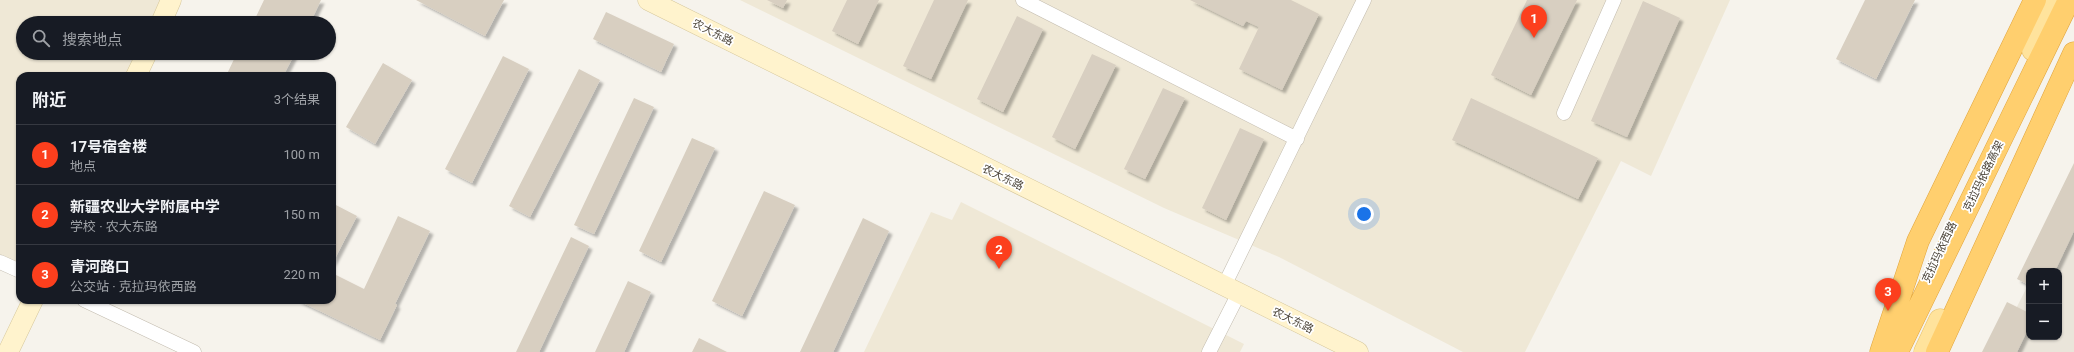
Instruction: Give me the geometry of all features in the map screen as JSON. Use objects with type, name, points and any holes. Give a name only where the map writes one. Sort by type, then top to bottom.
[{"type":"highway","points":[[1881,352],[1918,241],[2034,0]]},
{"type":"highway","name":"克拉玛依路高架","points":[[1897,352],[2069,0]]},
{"type":"highway","points":[[1937,352],[2074,53]]},
{"type":"highway","points":[[1948,352],[2074,89]]},
{"type":"highway","points":[[1941,352],[2000,243]]},
{"type":"main road","points":[[164,16],[171,0]]},
{"type":"main road","name":"农大东路","points":[[648,0],[1358,352]]},
{"type":"main road","name":"克拉玛依西路","points":[[1892,352],[2056,0]]},
{"type":"main road","points":[[1925,352],[1964,268],[2074,53]]},
{"type":"main road","points":[[138,72],[144,60]]},
{"type":"main road","points":[[8,352],[31,304]]},
{"type":"street","points":[[1023,0],[1297,139]]},
{"type":"street","points":[[1209,352],[1232,290],[1297,139],[1364,0]]},
{"type":"street","points":[[1564,113],[1614,0]]},
{"type":"street","points":[[0,262],[16,268]]},
{"type":"street","points":[[92,304],[194,352]]},
{"type":"shaded area","points":[[0,0],[172,0],[164,16],[16,16],[16,60],[144,60],[139,72],[16,72],[16,269],[0,262]]},
{"type":"shaded area","points":[[740,0],[1730,0],[1651,176],[1621,161],[1525,352],[1463,352],[1279,257],[1164,208]]},
{"type":"shaded area","points":[[2074,193],[2074,352],[1994,352],[2026,289],[2026,340],[2062,340],[2062,268],[2036,268]]},
{"type":"shaded area","points":[[961,202],[1244,344],[1240,352],[864,352],[931,212],[952,220]]},
{"type":"building","points":[[264,0],[321,0],[313,16],[256,16]]},
{"type":"building","points":[[416,0],[504,0],[485,36]]},
{"type":"building","points":[[767,0],[787,0],[783,8]]},
{"type":"building","points":[[847,0],[879,0],[858,44],[832,31]]},
{"type":"building","points":[[934,0],[968,0],[931,79],[903,66]]},
{"type":"building","points":[[1190,0],[1291,0],[1319,14],[1282,90],[1239,69],[1259,27],[1246,21],[1243,26]]},
{"type":"building","points":[[1527,0],[1577,0],[1531,95],[1491,75]]},
{"type":"building","points":[[1865,0],[1915,0],[1876,79],[1836,59]]},
{"type":"building","points":[[1643,1],[1680,18],[1627,137],[1591,121]]},
{"type":"building","points":[[606,12],[674,44],[661,72],[593,39]]},
{"type":"building","points":[[1017,16],[1043,29],[1003,112],[977,99]]},
{"type":"building","points":[[1092,54],[1116,65],[1075,149],[1052,137]]},
{"type":"building","points":[[503,56],[529,69],[472,183],[445,169]]},
{"type":"building","points":[[234,60],[291,60],[285,72],[228,72]]},
{"type":"building","points":[[383,63],[412,80],[375,144],[346,127]]},
{"type":"building","points":[[579,69],[600,80],[530,217],[509,206]]},
{"type":"building","points":[[1163,88],[1185,98],[1145,179],[1124,169]]},
{"type":"building","points":[[634,98],[654,107],[594,234],[574,225]]},
{"type":"building","points":[[1471,98],[1598,158],[1578,199],[1452,140]]},
{"type":"building","points":[[1240,128],[1264,139],[1226,220],[1202,208]]},
{"type":"building","points":[[692,138],[715,148],[661,262],[639,251]]},
{"type":"building","points":[[2074,163],[2074,231],[2056,268],[2026,268],[2026,284],[2017,279]]},
{"type":"building","points":[[764,191],[795,205],[742,316],[712,301]]},
{"type":"building","points":[[336,205],[357,216],[336,256]]},
{"type":"building","points":[[398,216],[430,231],[395,304],[397,305],[380,340],[305,304],[336,304],[336,275],[364,289]]},
{"type":"building","points":[[863,218],[889,231],[833,352],[800,352]]},
{"type":"building","points":[[571,237],[589,246],[539,352],[516,352]]},
{"type":"building","points":[[628,281],[651,292],[624,352],[595,352]]},
{"type":"building","points":[[2007,302],[2026,312],[2026,333],[2017,352],[1982,352]]},
{"type":"building","points":[[699,338],[727,352],[692,352]]},
{"type":"place","name":"17号宿舍楼","points":[[1534,38]]},
{"type":"place","name":"新疆农业大学附属中学","points":[[999,269]]},
{"type":"place","name":"青河路口","points":[[1888,311]]}]
